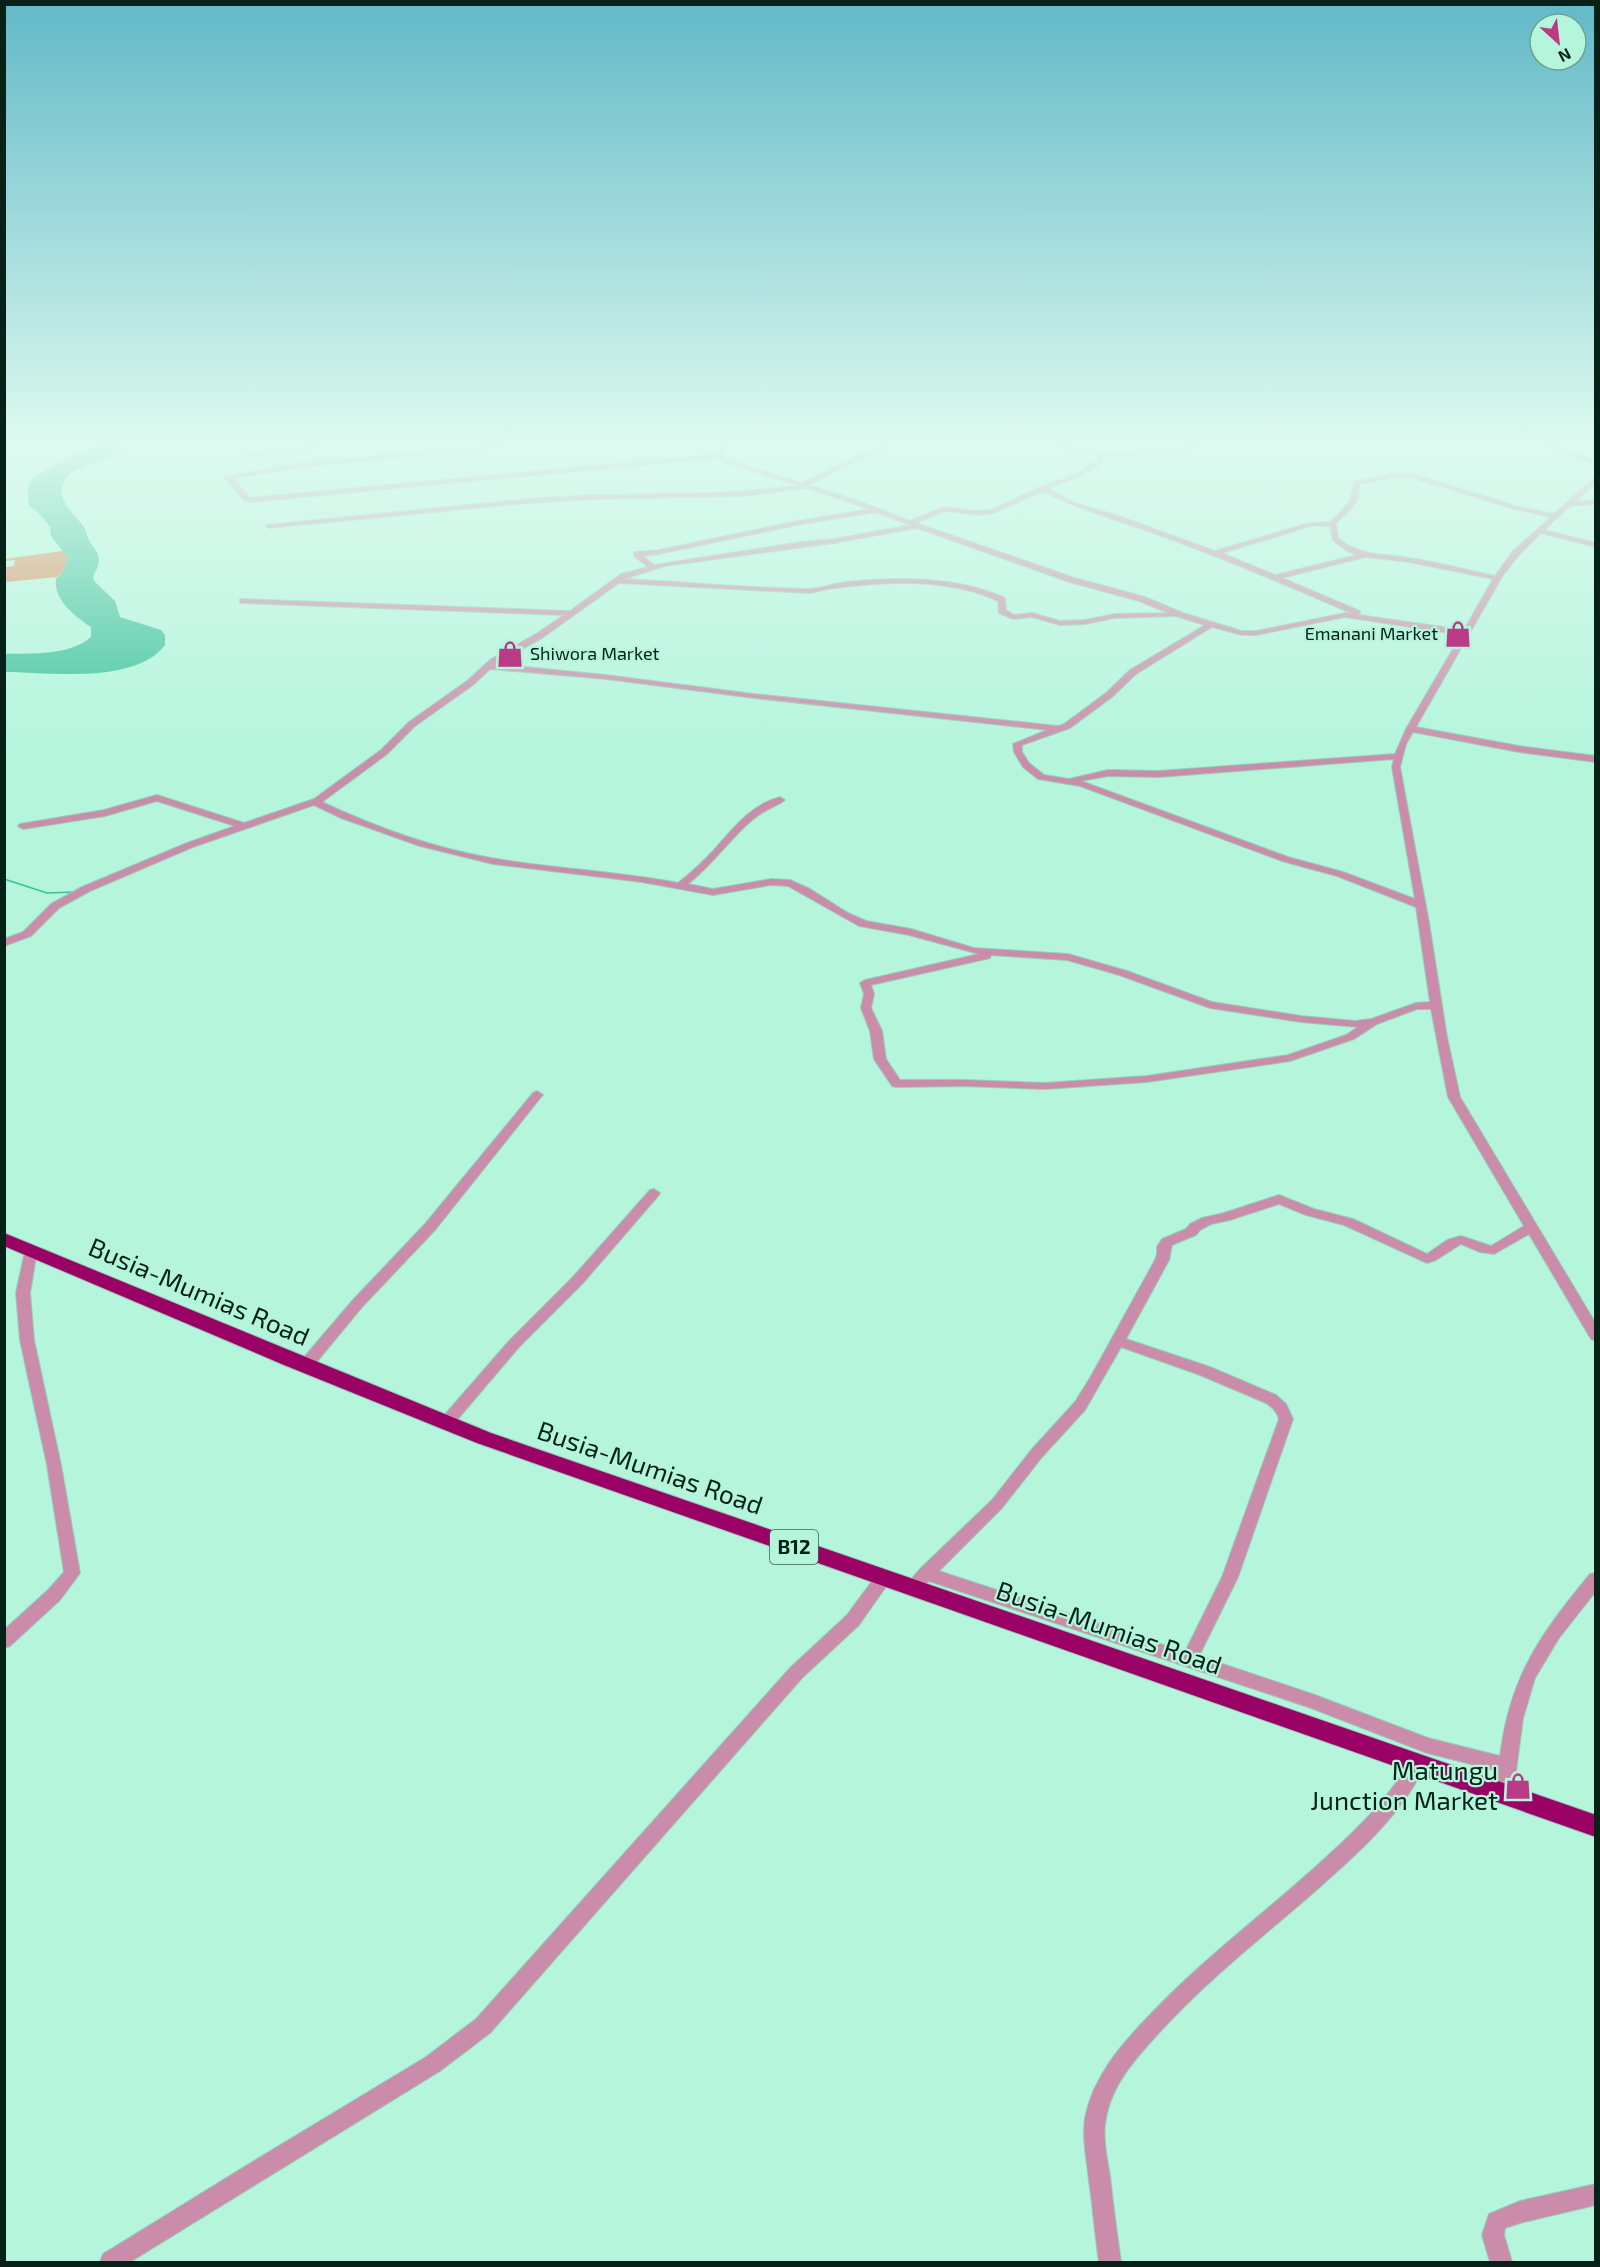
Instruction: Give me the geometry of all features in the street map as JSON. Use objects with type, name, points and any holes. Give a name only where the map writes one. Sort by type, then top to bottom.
[{"type":"highway","name":"Busia-Mumias Road","points":[[4,1239],[446,1424],[554,1464],[884,1578],[919,1580],[1310,1726],[1596,1826]]},
{"type":"street","points":[[653,567],[637,554],[670,550]]},
{"type":"street","points":[[4,943],[27,934],[48,912],[73,895],[172,852],[315,802],[384,752],[412,724],[471,682],[489,666],[539,636],[616,581],[653,567],[763,550]]},
{"type":"street","points":[[985,550],[1084,584],[1138,598],[1180,615],[1250,634],[1342,615],[1466,633]]},
{"type":"street","points":[[1207,550],[1348,608],[1360,616]]},
{"type":"street","points":[[1216,553],[1227,550]]},
{"type":"street","points":[[1349,550],[1365,555],[1409,560],[1497,578]]},
{"type":"street","points":[[1519,550],[1497,578],[1410,729],[1397,756],[1397,775],[1446,1065],[1454,1097],[1596,1336]]},
{"type":"street","points":[[1275,577],[1365,555]]},
{"type":"street","points":[[616,581],[749,586],[800,591],[816,591],[837,586],[928,582],[980,590],[1002,600],[1001,609],[1012,617],[1032,615],[1055,623],[1082,622],[1115,616],[1180,615]]},
{"type":"street","points":[[243,601],[570,613]]},
{"type":"street","points":[[1211,624],[1133,672],[1109,695],[1061,729],[1016,746],[1022,758],[1034,774],[1044,778],[1071,781],[1285,858],[1350,878],[1420,905]]},
{"type":"street","points":[[489,666],[1061,729]]},
{"type":"street","points":[[1410,729],[1525,750],[1596,759]]},
{"type":"street","points":[[1071,781],[1108,773],[1159,774],[1267,764],[1397,756]]},
{"type":"street","points":[[23,826],[105,813],[157,798],[244,826]]},
{"type":"street","points":[[680,886],[708,862],[753,814],[768,803],[780,800]]},
{"type":"street","points":[[315,802],[344,816],[453,853],[514,865],[642,879],[719,892],[771,882],[790,883],[857,922],[917,933],[966,950],[1068,957],[1123,973],[1202,1003],[1225,1008],[1327,1022],[1355,1024],[1373,1022]]},
{"type":"street","points":[[1000,953],[866,983],[869,994],[866,1008],[876,1031],[880,1059],[896,1084],[965,1083],[1045,1086],[1147,1079],[1295,1057],[1350,1037],[1373,1022],[1416,1006],[1436,1005]]},
{"type":"street","points":[[305,1366],[357,1304],[430,1227],[537,1095]]},
{"type":"street","points":[[446,1424],[514,1344],[578,1280],[654,1193]]},
{"type":"street","points":[[919,1580],[997,1504],[1037,1453],[1080,1406],[1096,1382],[1164,1256],[1163,1247],[1167,1242],[1191,1232],[1207,1221],[1226,1217],[1270,1200],[1285,1200],[1310,1212],[1348,1222],[1427,1259],[1459,1240],[1486,1250],[1494,1250],[1532,1227]]},
{"type":"street","points":[[4,1641],[54,1595],[72,1573],[54,1465],[27,1340],[23,1293],[31,1251]]},
{"type":"street","points":[[1118,1341],[1197,1368],[1276,1402],[1286,1415],[1230,1577],[1190,1660]]},
{"type":"street","points":[[111,2262],[433,2064],[483,2026],[796,1673],[853,1620],[884,1578]]},
{"type":"street","points":[[1504,1794],[1520,1694],[1541,1650],[1596,1579]]},
{"type":"street","points":[[919,1580],[960,1586],[1022,1604],[1315,1702],[1427,1744],[1508,1767]]},
{"type":"street","points":[[1310,1726],[1315,1702]]},
{"type":"street","points":[[1110,2262],[1094,2135],[1094,2120],[1106,2083],[1120,2062],[1169,2007],[1203,1975],[1287,1905],[1374,1824],[1402,1792],[1417,1764]]},
{"type":"street","points":[[1501,2262],[1493,2235],[1496,2221],[1520,2212],[1596,2194]]},
{"type":"shaded area","points":[[62,550],[95,550],[99,562],[93,577],[94,581],[115,601],[120,617],[161,630],[165,635],[165,645],[151,658],[113,671],[90,674],[5,672],[5,654],[38,653],[72,648],[91,637],[91,627],[67,607],[58,594],[56,579],[64,570],[67,557]]},
{"type":"shaded area","points":[[63,551],[68,557],[64,570],[57,577],[5,582],[5,567],[14,566],[15,560],[5,561],[4,559]]},
{"type":"waterway","points":[[4,879],[47,893],[75,892]]},
{"type":"place","name":"Emanani Market","points":[[1458,634]]},
{"type":"place","name":"Shiwora Market","points":[[510,654]]},
{"type":"place","name":"Matungu Junction Market","points":[[1518,1786]]}]
